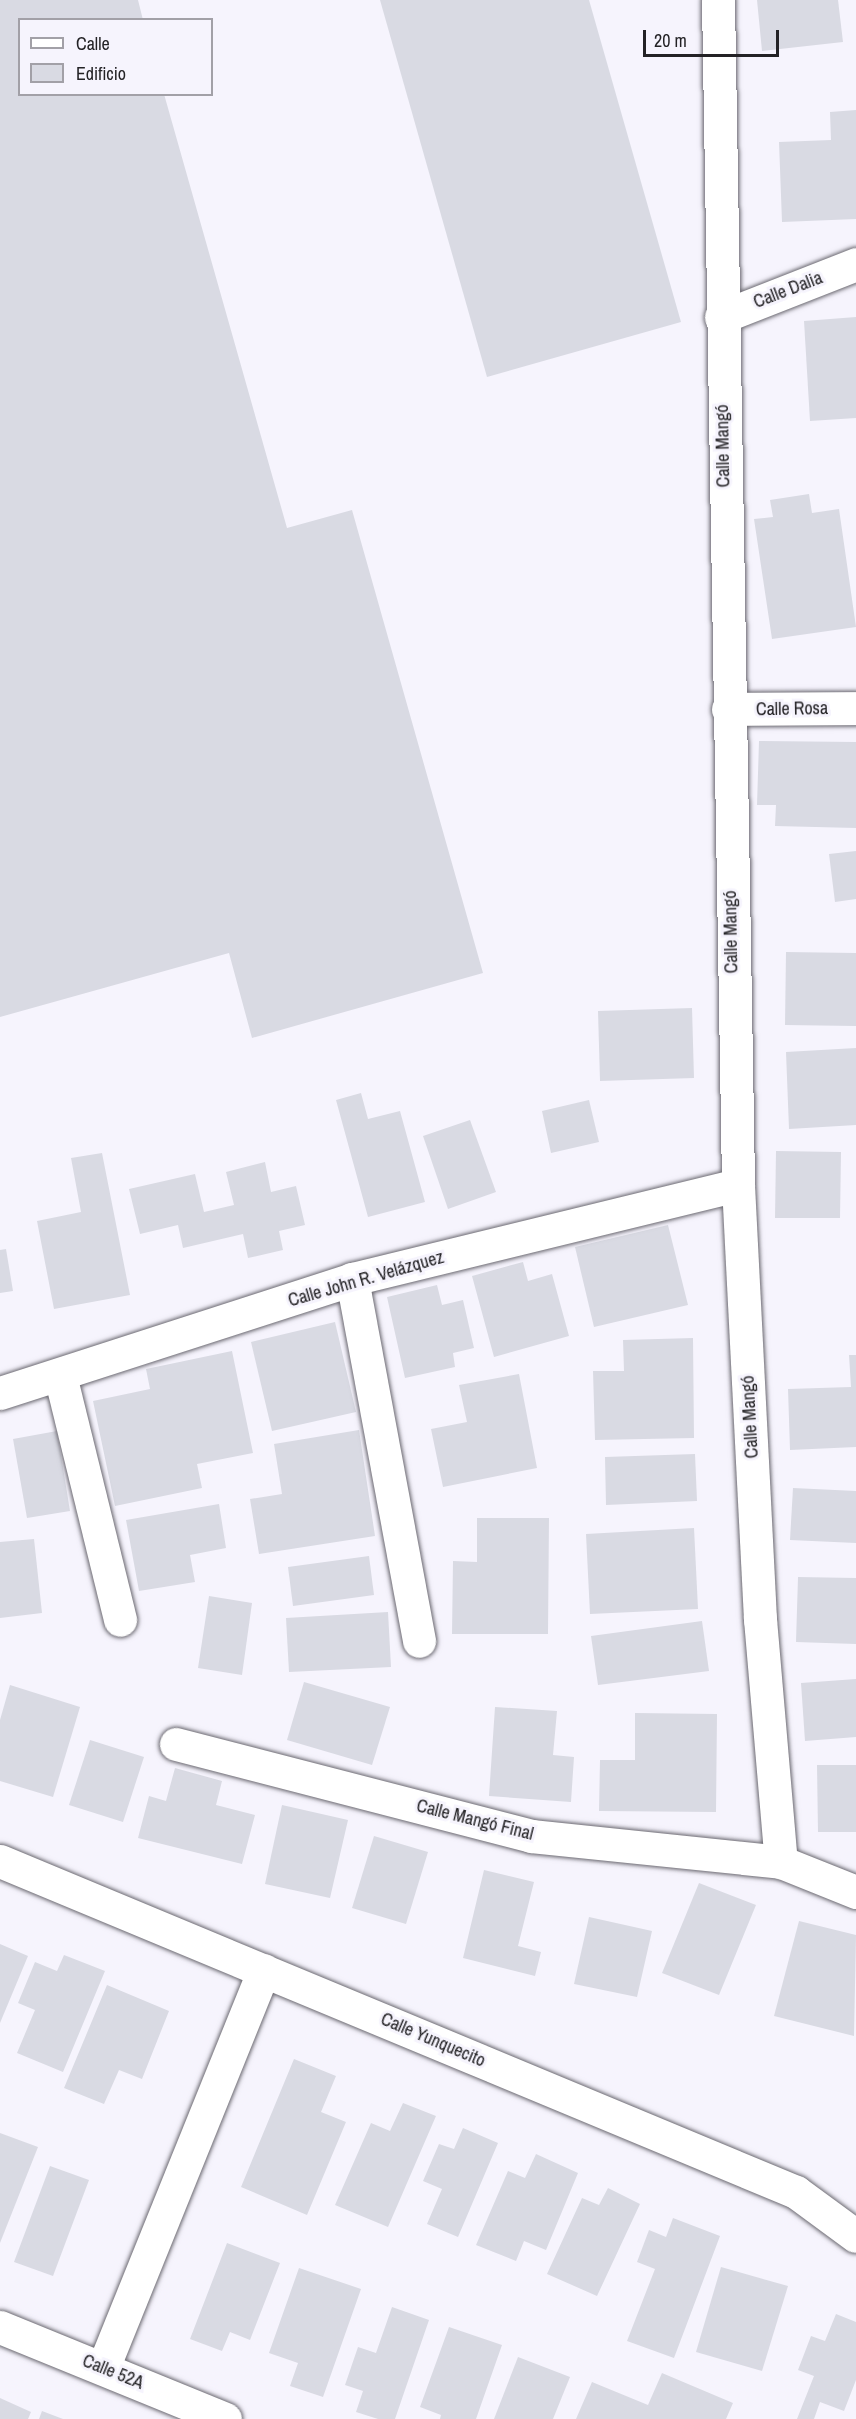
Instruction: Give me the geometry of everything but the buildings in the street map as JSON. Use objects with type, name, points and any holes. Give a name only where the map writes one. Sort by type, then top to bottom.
[{"type":"street","name":"Calle Mangó","points":[[718,0],[721,317],[738,1185],[760,1619],[781,1862]]},
{"type":"street","name":"Calle Dalia","points":[[721,317],[856,264]]},
{"type":"street","name":"Calle Rosa","points":[[728,709],[856,708]]},
{"type":"street","name":"Calle John R. Velázquez","points":[[0,1393],[352,1279],[738,1185]]},
{"type":"street","points":[[352,1279],[419,1641]]},
{"type":"street","points":[[60,1375],[120,1620]]},
{"type":"street","name":"Calle Mangó Final","points":[[176,1744],[531,1836],[781,1862],[856,1892]]},
{"type":"street","name":"Calle Yunquecito","points":[[0,1861],[796,2192],[856,2236]]},
{"type":"street","points":[[103,2368],[264,1970]]},
{"type":"street","name":"Calle 52A","points":[[0,2327],[225,2419]]}]
